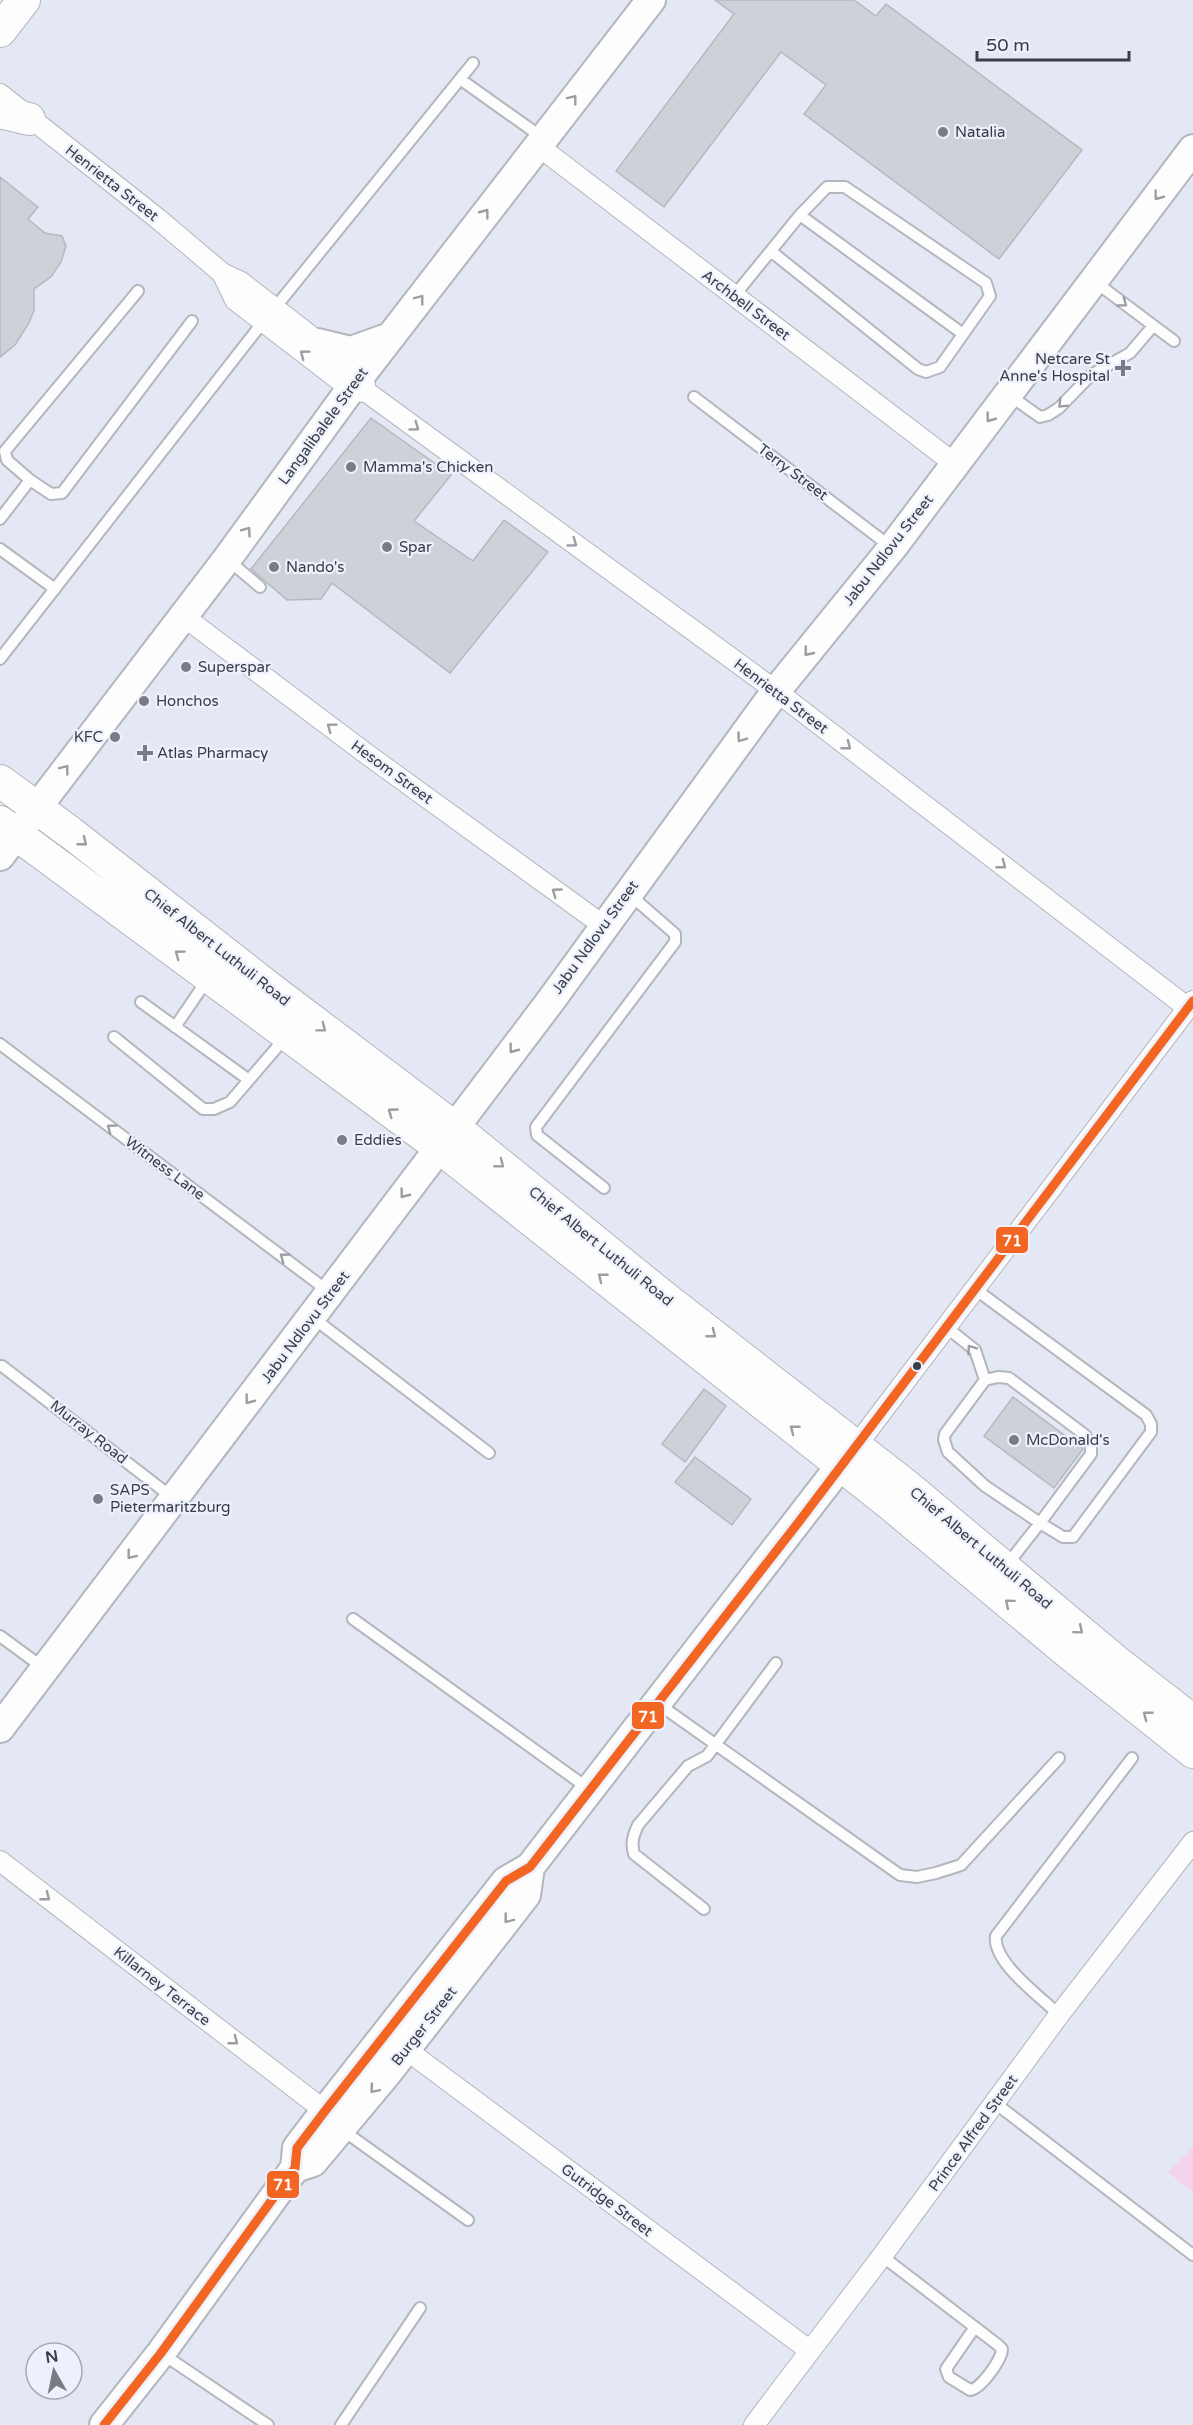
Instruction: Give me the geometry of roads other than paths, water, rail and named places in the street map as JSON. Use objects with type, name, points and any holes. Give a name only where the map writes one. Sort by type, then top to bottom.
[{"type":"main road","points":[[0,31],[24,0]]},
{"type":"main road","name":"Chief Albert Luthuli Road","points":[[0,781],[276,993],[447,1137],[665,1299],[848,1456],[1006,1567],[1118,1663],[1193,1721]]},
{"type":"main road","name":"Chief Albert Luthuli Road","points":[[5,837],[209,977],[287,1035],[447,1137]]},
{"type":"main road","name":"Chief Albert Luthuli Road","points":[[848,1456],[890,1504],[1070,1654],[1193,1752]]},
{"type":"street","name":"Langalibalele Street","points":[[5,837],[36,807],[360,386],[390,337],[651,0]]},
{"type":"street","name":"Henrietta Street","points":[[0,94],[14,115],[157,218],[222,273],[241,282],[268,316],[776,691],[1190,1005]]},
{"type":"street","name":"Archbell Street","points":[[540,142],[734,296],[955,464]]},
{"type":"street","name":"Jabu Ndlovu Street","points":[[0,1728],[331,1293],[776,691],[892,548],[1193,149]]},
{"type":"street","name":"Henrietta Street","points":[[268,316],[318,343],[360,386]]},
{"type":"street","points":[[318,343],[351,351],[390,337]]},
{"type":"street","name":"Hesom Street","points":[[183,616],[368,755],[604,926]]},
{"type":"street","name":"Burger Street","points":[[333,2120],[396,2042],[506,1881],[530,1867],[848,1456],[1190,1005]]},
{"type":"street","name":"Prince Alfred Street","points":[[753,2425],[882,2256],[1059,2015],[1193,1842]]},
{"type":"street","name":"Killarney Terrace","points":[[0,1861],[333,2120]]},
{"type":"street","name":"Gutridge Street","points":[[396,2042],[809,2350]]},
{"type":"street","points":[[104,2425],[161,2353],[296,2158],[310,2144],[327,2133],[333,2120]]},
{"type":"lane","points":[[0,659],[268,316],[473,63]]},
{"type":"lane","points":[[460,79],[540,142]]},
{"type":"lane","points":[[734,296],[800,215],[827,187],[845,187],[986,283],[990,296],[940,367],[926,372],[918,369],[772,252]]},
{"type":"lane","points":[[800,215],[963,334]]},
{"type":"lane","points":[[1094,281],[1174,341]]},
{"type":"lane","points":[[138,291],[5,451],[7,460],[51,494],[62,493],[192,321]]},
{"type":"lane","points":[[1008,394],[1040,417],[1048,416],[1059,408],[1091,375],[1130,353],[1153,326]]},
{"type":"lane","name":"Terry Street","points":[[694,397],[892,548]]},
{"type":"lane","points":[[0,519],[30,480]]},
{"type":"lane","points":[[0,549],[55,589]]},
{"type":"lane","points":[[227,559],[260,587]]},
{"type":"lane","points":[[604,1188],[537,1135],[536,1127],[675,942],[675,934],[627,893]]},
{"type":"lane","points":[[175,1027],[209,977]]},
{"type":"lane","points":[[141,1002],[249,1080]]},
{"type":"lane","points":[[114,1037],[203,1109],[214,1109],[230,1102],[287,1035]]},
{"type":"lane","name":"Witness Lane","points":[[0,1044],[331,1293]]},
{"type":"lane","points":[[975,1289],[1150,1420],[1150,1432],[1073,1537],[1063,1537],[1040,1524],[985,1485],[944,1446],[945,1434],[986,1380],[998,1377],[1009,1378],[1085,1434],[1089,1440],[1091,1454],[1040,1524],[1006,1567]]},
{"type":"lane","points":[[312,1317],[489,1453]]},
{"type":"lane","points":[[946,1327],[975,1350],[986,1380]]},
{"type":"lane","name":"Murray Road","points":[[2,1366],[175,1499]]},
{"type":"lane","points":[[353,1619],[590,1789]]},
{"type":"lane","points":[[0,1636],[45,1669]]},
{"type":"lane","points":[[704,1908],[634,1854],[632,1845],[638,1826],[688,1766],[707,1756],[776,1663]]},
{"type":"lane","points":[[657,1703],[900,1875],[917,1876],[960,1866],[1059,1758]]},
{"type":"lane","points":[[1059,2015],[1002,1961],[995,1943],[996,1936],[1132,1758]]},
{"type":"lane","points":[[995,2103],[1193,2255]]},
{"type":"lane","points":[[333,2120],[468,2220]]},
{"type":"lane","points":[[882,2256],[975,2327],[998,2345],[1002,2352],[979,2387],[970,2390],[949,2377],[946,2369],[975,2327]]},
{"type":"lane","points":[[340,2425],[420,2308]]},
{"type":"lane","points":[[161,2353],[268,2425]]},
{"type":"place","name":"Natalia","points":[[943,132]]},
{"type":"place","name":"Netcare St Anne's Hospital","points":[[1123,368]]},
{"type":"place","name":"Mamma's Chicken","points":[[351,467]]},
{"type":"place","name":"Spar","points":[[387,547]]},
{"type":"place","name":"Nando's","points":[[274,567]]},
{"type":"place","name":"Superspar","points":[[186,667]]},
{"type":"place","name":"Honchos","points":[[144,701]]},
{"type":"place","name":"KFC","points":[[115,737]]},
{"type":"place","name":"Atlas Pharmacy","points":[[145,753]]},
{"type":"place","name":"Eddies","points":[[342,1140]]},
{"type":"place","name":"McDonald's","points":[[1014,1440]]},
{"type":"place","name":"SAPS Pietermaritzburg","points":[[98,1499]]}]
